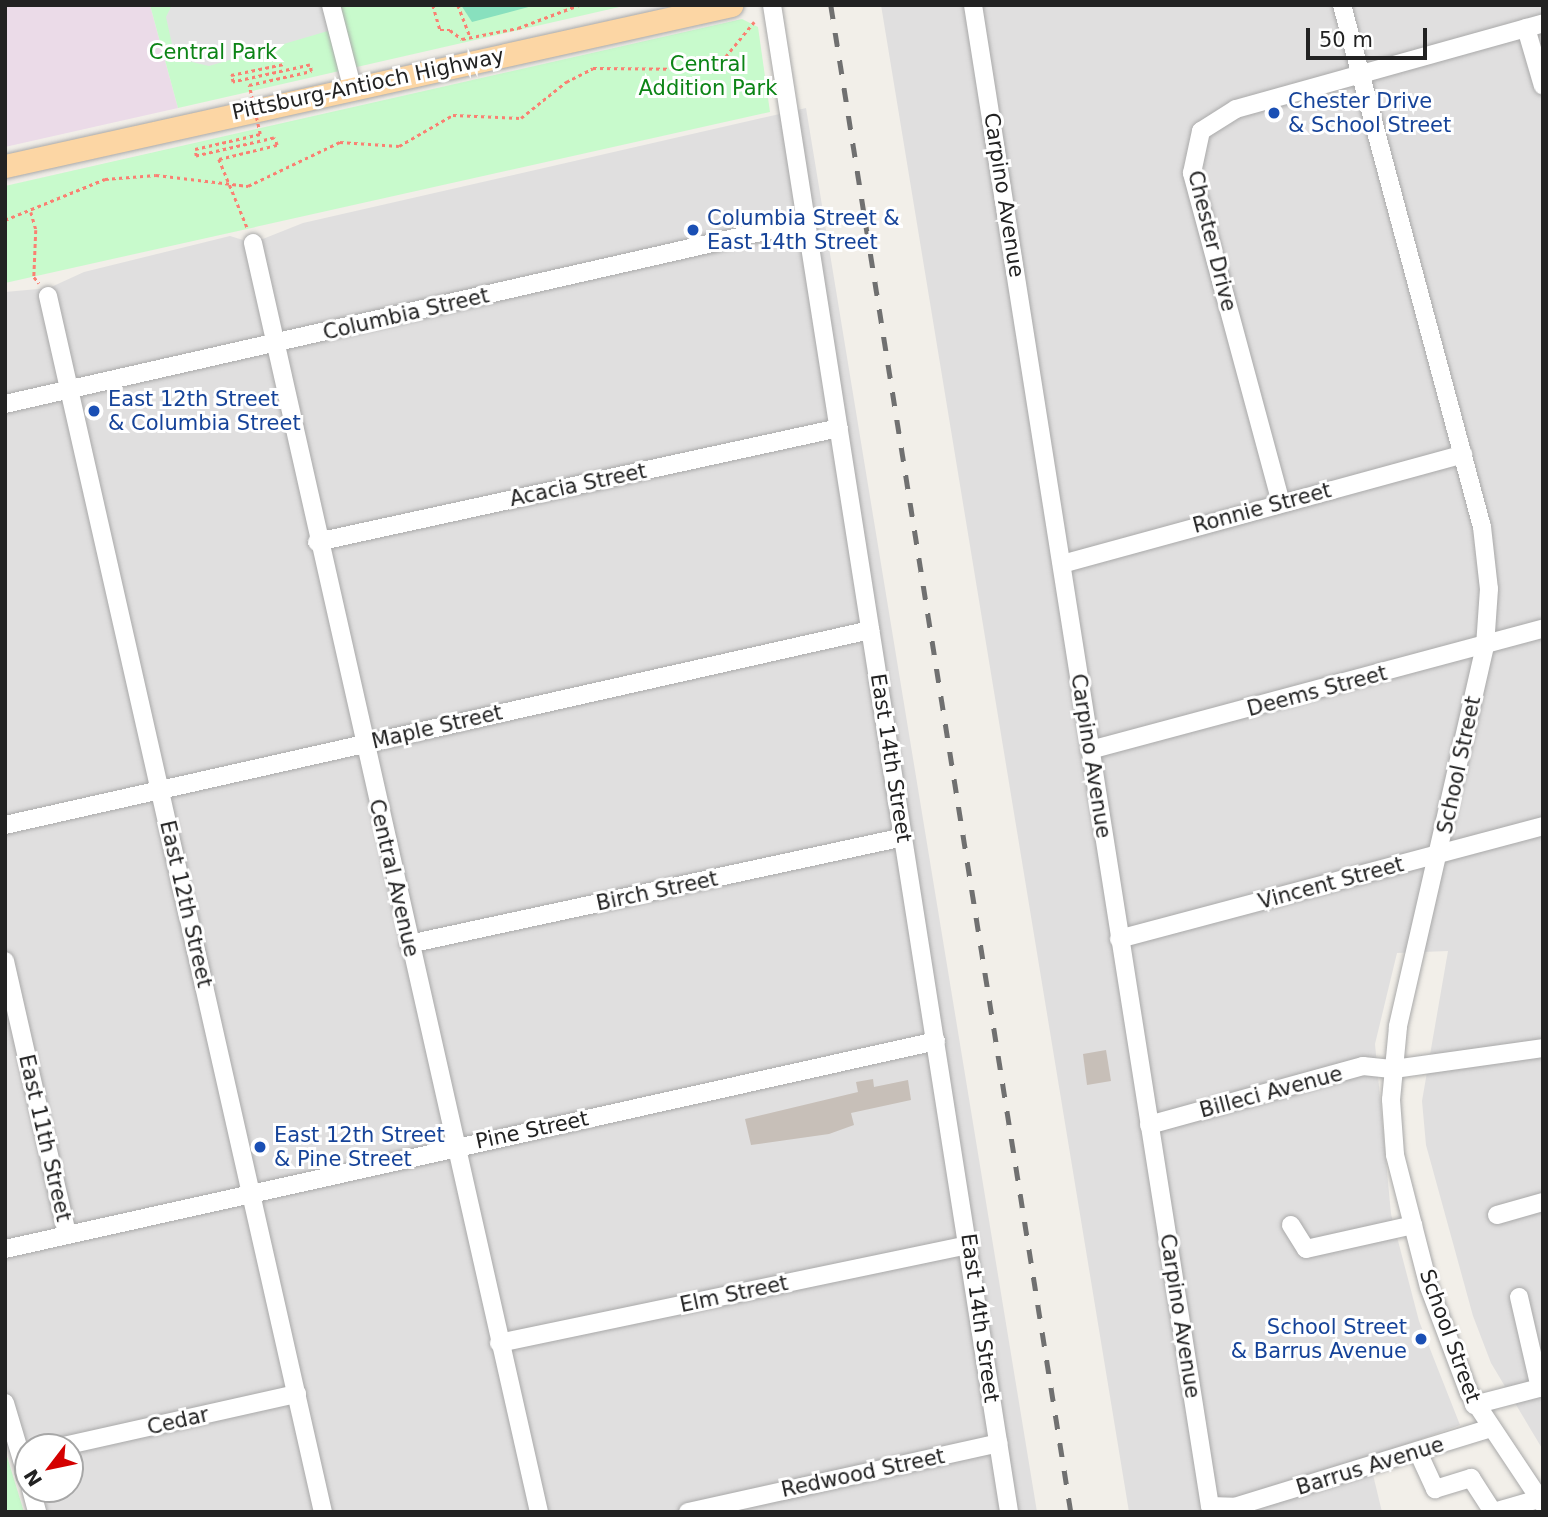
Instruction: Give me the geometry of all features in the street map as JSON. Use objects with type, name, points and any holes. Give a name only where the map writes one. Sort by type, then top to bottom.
[{"type":"main road","name":"Pittsburg-Antioch Highway","points":[[5,166],[703,9],[731,5]]},
{"type":"street","points":[[331,5],[352,87]]},
{"type":"street","name":"East 14th Street","points":[[772,5],[1009,1512]]},
{"type":"street","name":"Carpino Avenue","points":[[973,5],[1210,1506]]},
{"type":"street","name":"School Street","points":[[1342,5],[1482,527],[1489,589],[1485,646],[1440,854],[1400,1016],[1394,1069],[1395,1155],[1446,1338],[1474,1405],[1488,1429],[1541,1502]]},
{"type":"street","points":[[1534,25],[1543,84]]},
{"type":"street","name":"Chester Drive","points":[[1281,503],[1192,173],[1193,150],[1201,131],[1216,117],[1534,25]]},
{"type":"street","name":"Columbia Street","points":[[5,404],[805,222]]},
{"type":"street","name":"Central Avenue","points":[[253,243],[317,542],[539,1512]]},
{"type":"street","name":"East 12th Street","points":[[48,296],[323,1512]]},
{"type":"street","name":"Acacia Street","points":[[317,542],[839,428]]},
{"type":"street","name":"Ronnie Street","points":[[1062,564],[1463,454]]},
{"type":"street","name":"Deems Street","points":[[1090,750],[1543,629]]},
{"type":"street","name":"Maple Street","points":[[5,825],[870,630]]},
{"type":"street","name":"Vincent Street","points":[[1119,939],[1543,826]]},
{"type":"street","name":"Birch Street","points":[[409,944],[904,837]]},
{"type":"street","name":"East 11th Street","points":[[5,961],[67,1234]]},
{"type":"street","name":"Pine Street","points":[[5,1249],[249,1191],[936,1041]]},
{"type":"street","name":"Billeci Avenue","points":[[1149,1125],[1363,1066],[1394,1069],[1543,1048]]},
{"type":"street","points":[[1497,1215],[1543,1202]]},
{"type":"street","points":[[1291,1225],[1306,1249],[1413,1225]]},
{"type":"street","name":"Elm Street","points":[[499,1343],[969,1245]]},
{"type":"street","points":[[1474,1405],[1541,1388],[1519,1297]]},
{"type":"street","name":"Cedar","points":[[84,1441],[297,1394]]},
{"type":"street","points":[[5,1403],[16,1433]]},
{"type":"street","name":"Barrus Avenue","points":[[1210,1506],[1234,1507],[1488,1429]]},
{"type":"street","name":"Redwood Street","points":[[688,1512],[998,1443]]},
{"type":"street","points":[[1418,1452],[1435,1489],[1471,1478],[1494,1512],[1541,1502]]},
{"type":"path","points":[[433,5],[440,30],[470,37],[517,28],[579,5]]},
{"type":"path","points":[[458,5],[470,37]]},
{"type":"path","points":[[5,220],[31,212],[77,189],[127,176],[232,187],[262,182],[340,142],[399,146],[453,115],[521,118],[566,82],[593,68],[701,69],[736,48],[754,22]]},
{"type":"path","points":[[253,243],[219,159],[277,145],[274,138],[196,156],[195,149],[260,134],[248,85],[312,71],[310,65],[233,82],[231,75],[284,64]]},
{"type":"path","points":[[31,212],[36,230],[34,277],[48,296]]},
{"type":"shaded area","points":[[5,5],[150,5],[178,108],[5,147]]},
{"type":"shaded area","points":[[172,5],[332,5],[338,28],[209,66],[175,58],[166,17]]},
{"type":"shaded area","points":[[881,5],[1543,5],[1543,1450],[1491,1363],[1473,1316],[1426,1145],[1422,1101],[1448,951],[1397,953],[1375,1044],[1391,1214],[1419,1321],[1460,1425],[1369,1458],[1382,1512],[1129,1512]]},
{"type":"shaded area","points":[[806,108],[1037,1512],[28,1512],[25,1503],[84,1503],[84,1433],[14,1433],[14,1467],[5,1438],[5,292],[49,288],[84,272],[230,236],[253,243],[303,223]]},
{"type":"green space","name":"Central Park","points":[[150,5],[628,5],[178,108]]},
{"type":"green space","points":[[461,5],[536,5],[472,22]]},
{"type":"green space","name":"Central Addition Park","points":[[742,19],[758,27],[770,112],[5,283],[5,186]]},
{"type":"green space","points":[[5,1450],[14,1479],[14,1503],[21,1503],[24,1512],[5,1512]]},
{"type":"building","points":[[1106,1050],[1111,1081],[1087,1085],[1083,1054]]},
{"type":"building","points":[[873,1079],[874,1087],[908,1080],[911,1100],[851,1113],[854,1125],[829,1134],[751,1145],[745,1119],[858,1092],[856,1082]]},
{"type":"railway","points":[[831,5],[1071,1512]]},
{"type":"place","name":"Chester Drive & School Street","points":[[1274,113]]},
{"type":"place","name":"Columbia Street & East 14th Street","points":[[693,230]]},
{"type":"place","name":"East 12th Street & Columbia Street","points":[[94,411]]},
{"type":"place","name":"East 12th Street & Pine Street","points":[[260,1147]]},
{"type":"place","name":"School Street & Barrus Avenue","points":[[1421,1339]]}]
